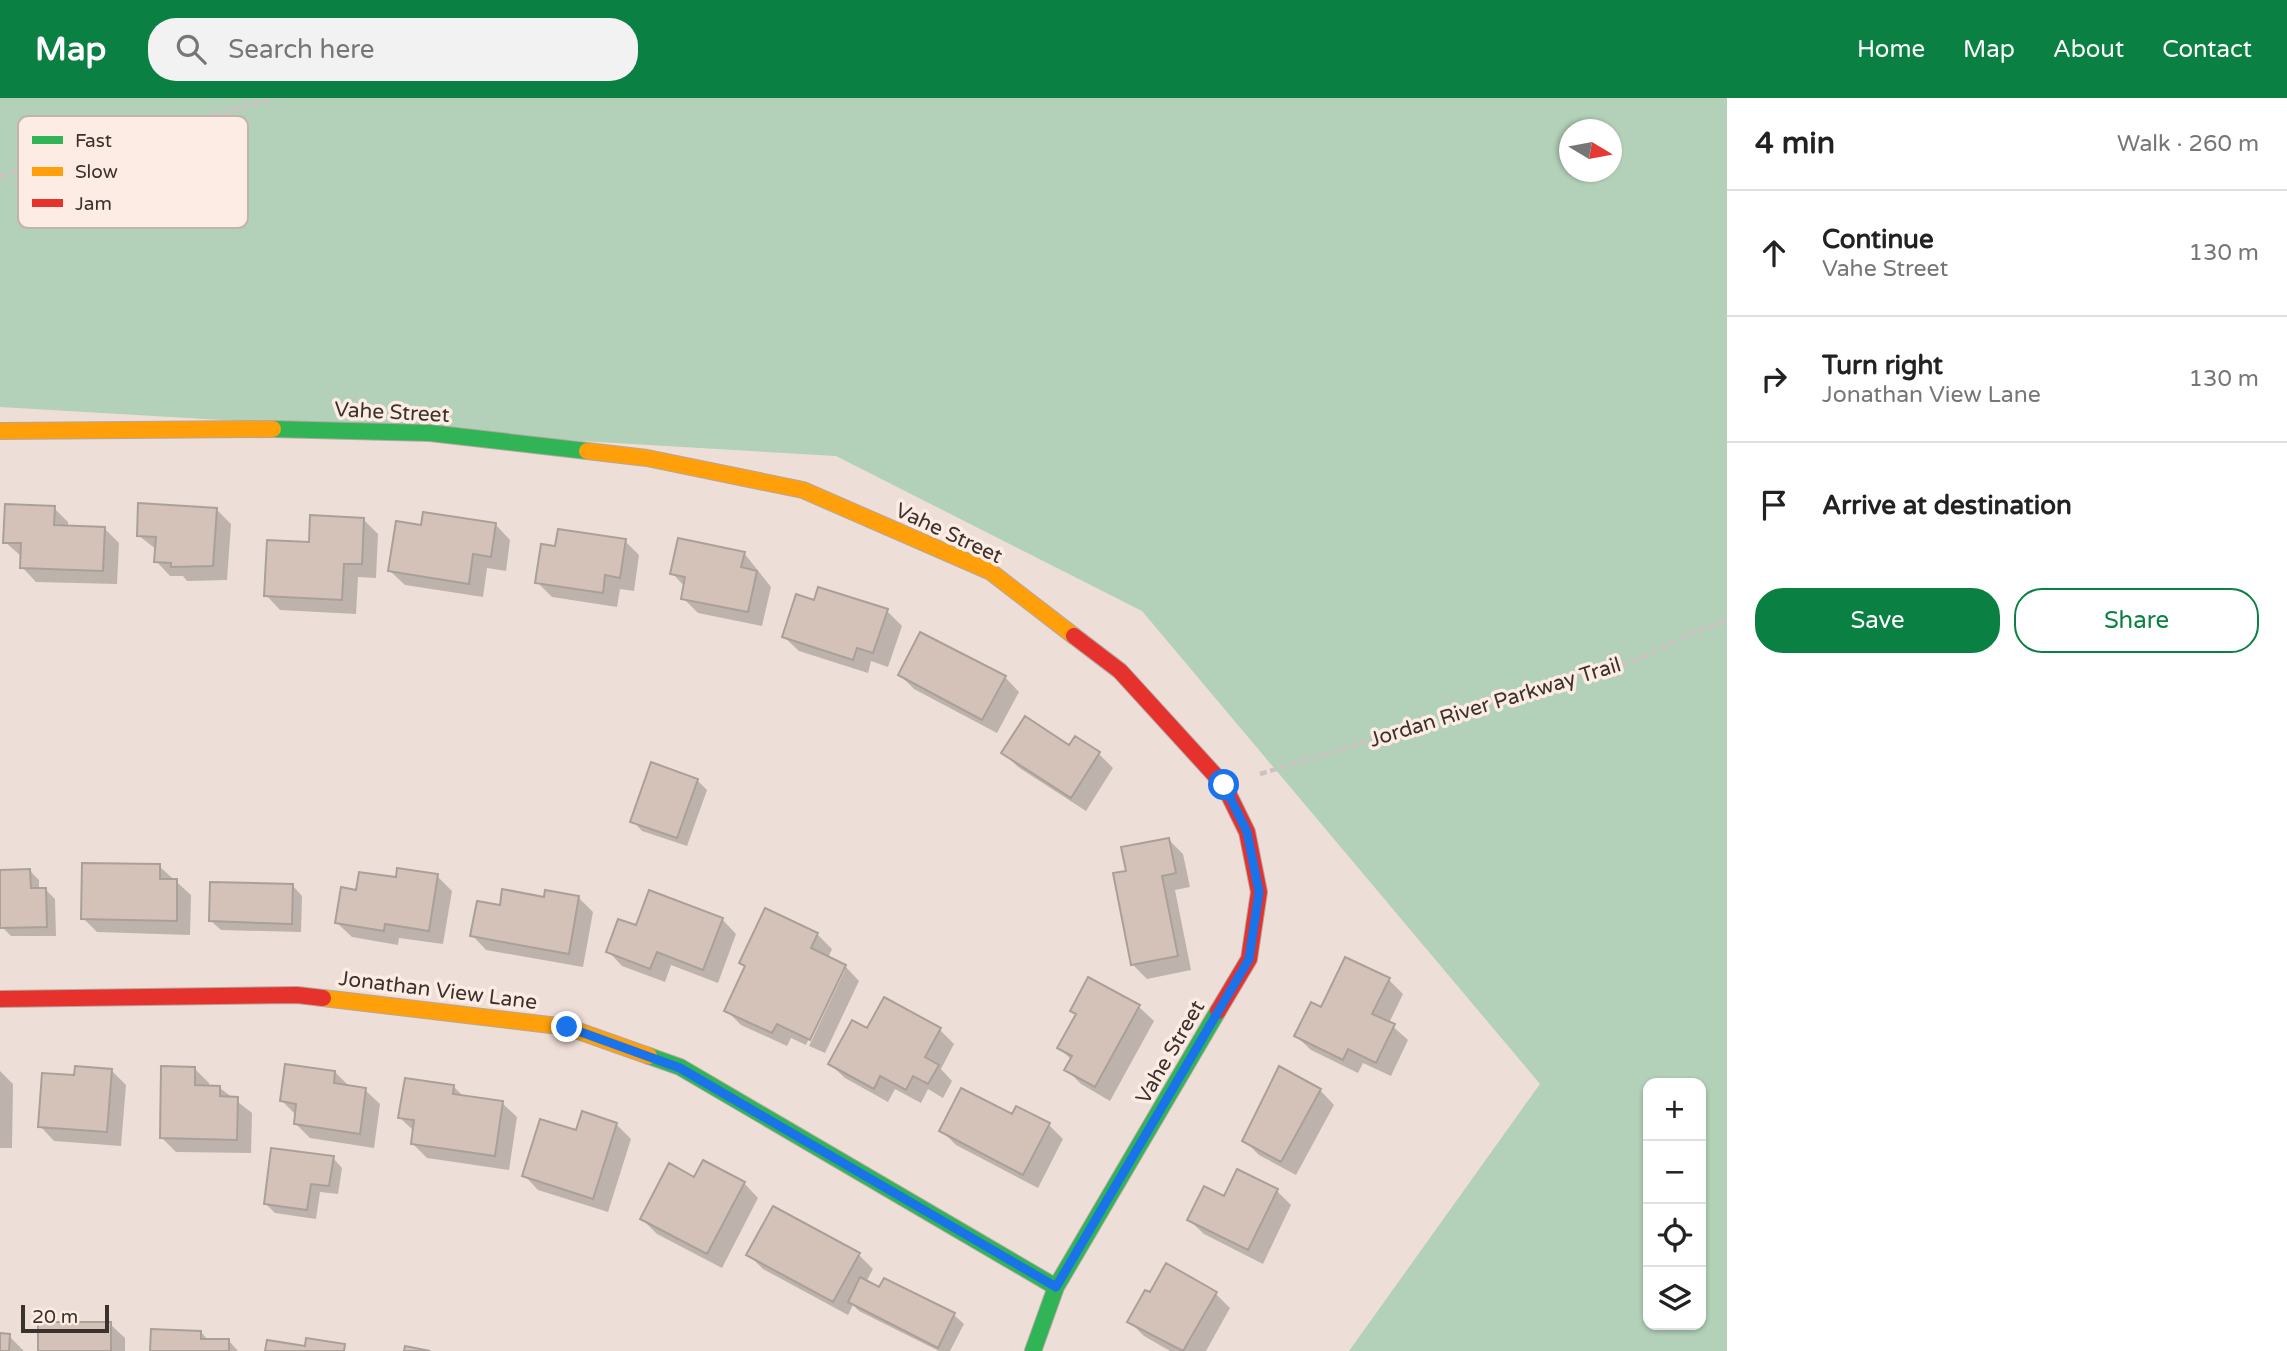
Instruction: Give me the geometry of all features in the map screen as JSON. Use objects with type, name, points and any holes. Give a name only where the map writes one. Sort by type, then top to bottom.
[{"type":"street","name":"Vahe Street","points":[[0,431],[228,428],[430,433],[647,458],[790,488],[991,572],[1120,671],[1224,785],[1247,832],[1259,892],[1249,959],[1056,1287],[1033,1351]]},
{"type":"street","name":"Jonathan View Lane","points":[[0,999],[296,995],[567,1027],[680,1068],[1056,1287]]},
{"type":"path","points":[[212,116],[275,98]]},
{"type":"path","points":[[0,176],[18,171]]},
{"type":"path","name":"Jordan River Parkway Trail","points":[[1260,774],[1641,658],[1697,631],[1727,621]]},
{"type":"green space","points":[[0,98],[1727,98],[1727,1351],[1349,1351],[1540,1084],[1142,611],[836,456],[0,407]]},
{"type":"building","points":[[138,503],[217,508],[213,566],[171,567],[171,563],[154,562],[156,537],[137,536]]},
{"type":"building","points":[[5,504],[55,506],[54,525],[105,527],[103,571],[20,568],[21,543],[3,543]]},
{"type":"building","points":[[423,512],[496,523],[491,557],[473,554],[469,584],[388,571],[396,521],[421,525]]},
{"type":"building","points":[[310,515],[364,518],[362,564],[344,564],[342,600],[264,596],[267,540],[309,542]]},
{"type":"building","points":[[558,529],[626,539],[620,578],[605,575],[603,593],[535,583],[541,544],[555,546]]},
{"type":"building","points":[[678,538],[745,552],[741,567],[757,571],[748,612],[681,599],[685,577],[670,574]]},
{"type":"building","points":[[818,587],[888,609],[873,653],[857,648],[853,660],[782,637],[796,594],[814,600]]},
{"type":"building","points":[[920,632],[1006,676],[982,720],[898,675]]},
{"type":"building","points":[[1025,716],[1069,745],[1075,736],[1100,752],[1071,798],[1001,753]]},
{"type":"building","points":[[651,762],[698,779],[677,838],[630,822]]},
{"type":"building","points":[[1169,838],[1176,873],[1162,876],[1178,956],[1131,965],[1113,873],[1126,871],[1121,847]]},
{"type":"building","points":[[82,863],[160,864],[160,879],[177,879],[177,921],[81,919]]},
{"type":"building","points":[[397,868],[438,874],[429,931],[385,924],[384,931],[335,923],[341,887],[356,890],[359,872],[396,877]]},
{"type":"building","points":[[30,869],[31,888],[46,888],[47,927],[0,928],[0,870]]},
{"type":"building","points":[[210,882],[293,884],[292,924],[209,921]]},
{"type":"building","points":[[502,889],[544,897],[545,890],[579,896],[569,954],[470,936],[477,901],[500,905]]},
{"type":"building","points":[[649,890],[723,918],[703,970],[657,952],[650,969],[606,952],[618,919],[636,925]]},
{"type":"building","points":[[765,908],[818,933],[811,948],[846,965],[810,1040],[777,1024],[772,1033],[724,1011],[745,966],[739,963]]},
{"type":"building","points":[[1345,957],[1390,978],[1372,1014],[1395,1024],[1376,1063],[1348,1049],[1343,1060],[1294,1036],[1311,1002],[1321,1007]]},
{"type":"building","points":[[1088,977],[1140,1005],[1095,1087],[1064,1070],[1072,1056],[1057,1048],[1076,1014],[1070,1011]]},
{"type":"building","points":[[884,997],[941,1028],[925,1057],[939,1065],[928,1084],[913,1076],[906,1090],[880,1076],[874,1089],[828,1064],[852,1020],[867,1028]]},
{"type":"building","points":[[285,1064],[335,1071],[334,1083],[366,1088],[360,1134],[294,1124],[296,1104],[280,1101]]},
{"type":"building","points":[[75,1066],[112,1069],[107,1132],[38,1127],[42,1073],[74,1075]]},
{"type":"building","points":[[161,1066],[195,1067],[195,1085],[220,1086],[220,1096],[238,1097],[237,1140],[160,1138]]},
{"type":"building","points":[[1279,1066],[1321,1089],[1281,1162],[1242,1141]]},
{"type":"building","points":[[405,1078],[454,1085],[453,1094],[503,1101],[495,1156],[411,1144],[414,1120],[398,1118]]},
{"type":"building","points":[[961,1088],[1012,1114],[1016,1106],[1050,1123],[1023,1175],[939,1131]]},
{"type":"building","points":[[582,1111],[617,1123],[593,1199],[522,1176],[540,1119],[576,1130]]},
{"type":"building","points":[[271,1148],[334,1156],[329,1186],[311,1184],[307,1210],[264,1204]]},
{"type":"building","points":[[703,1160],[745,1182],[707,1254],[640,1219],[669,1163],[694,1177]]},
{"type":"building","points":[[1237,1169],[1278,1189],[1248,1250],[1187,1220],[1204,1186],[1224,1196]]},
{"type":"building","points":[[773,1206],[860,1253],[833,1302],[746,1255]]},
{"type":"building","points":[[1166,1263],[1217,1292],[1183,1351],[1127,1322],[1145,1290],[1150,1292]]},
{"type":"building","points":[[860,1277],[879,1287],[884,1278],[955,1313],[938,1348],[848,1302]]},
{"type":"building","points":[[38,1322],[111,1322],[111,1351],[38,1351]]},
{"type":"building","points":[[151,1329],[201,1331],[201,1339],[229,1339],[229,1351],[150,1351]]},
{"type":"building","points":[[0,1333],[10,1334],[9,1351],[0,1351]]},
{"type":"building","points":[[306,1338],[345,1344],[344,1351],[265,1351],[267,1340],[305,1346]]},
{"type":"building","points":[[405,1346],[430,1351],[404,1351]]},
{"type":"traffic: fast","points":[[273,429],[430,433],[587,451]]},
{"type":"traffic: fast","points":[[1033,1351],[1056,1287],[1218,1011]]},
{"type":"traffic: fast","points":[[649,1056],[680,1067],[1056,1287]]},
{"type":"traffic: slow","points":[[0,431],[273,429]]},
{"type":"traffic: slow","points":[[587,451],[647,458],[803,490],[991,572],[1074,636]]},
{"type":"traffic: slow","points":[[323,998],[567,1027],[649,1056]]},
{"type":"traffic: jam","points":[[1074,636],[1120,671],[1224,785],[1247,832],[1259,892],[1249,959],[1218,1011]]},
{"type":"traffic: jam","points":[[0,999],[297,995],[323,998]]},
{"type":"route","points":[[567,1027],[680,1068],[1056,1287],[1249,959],[1259,892],[1247,832],[1224,785]]}]
